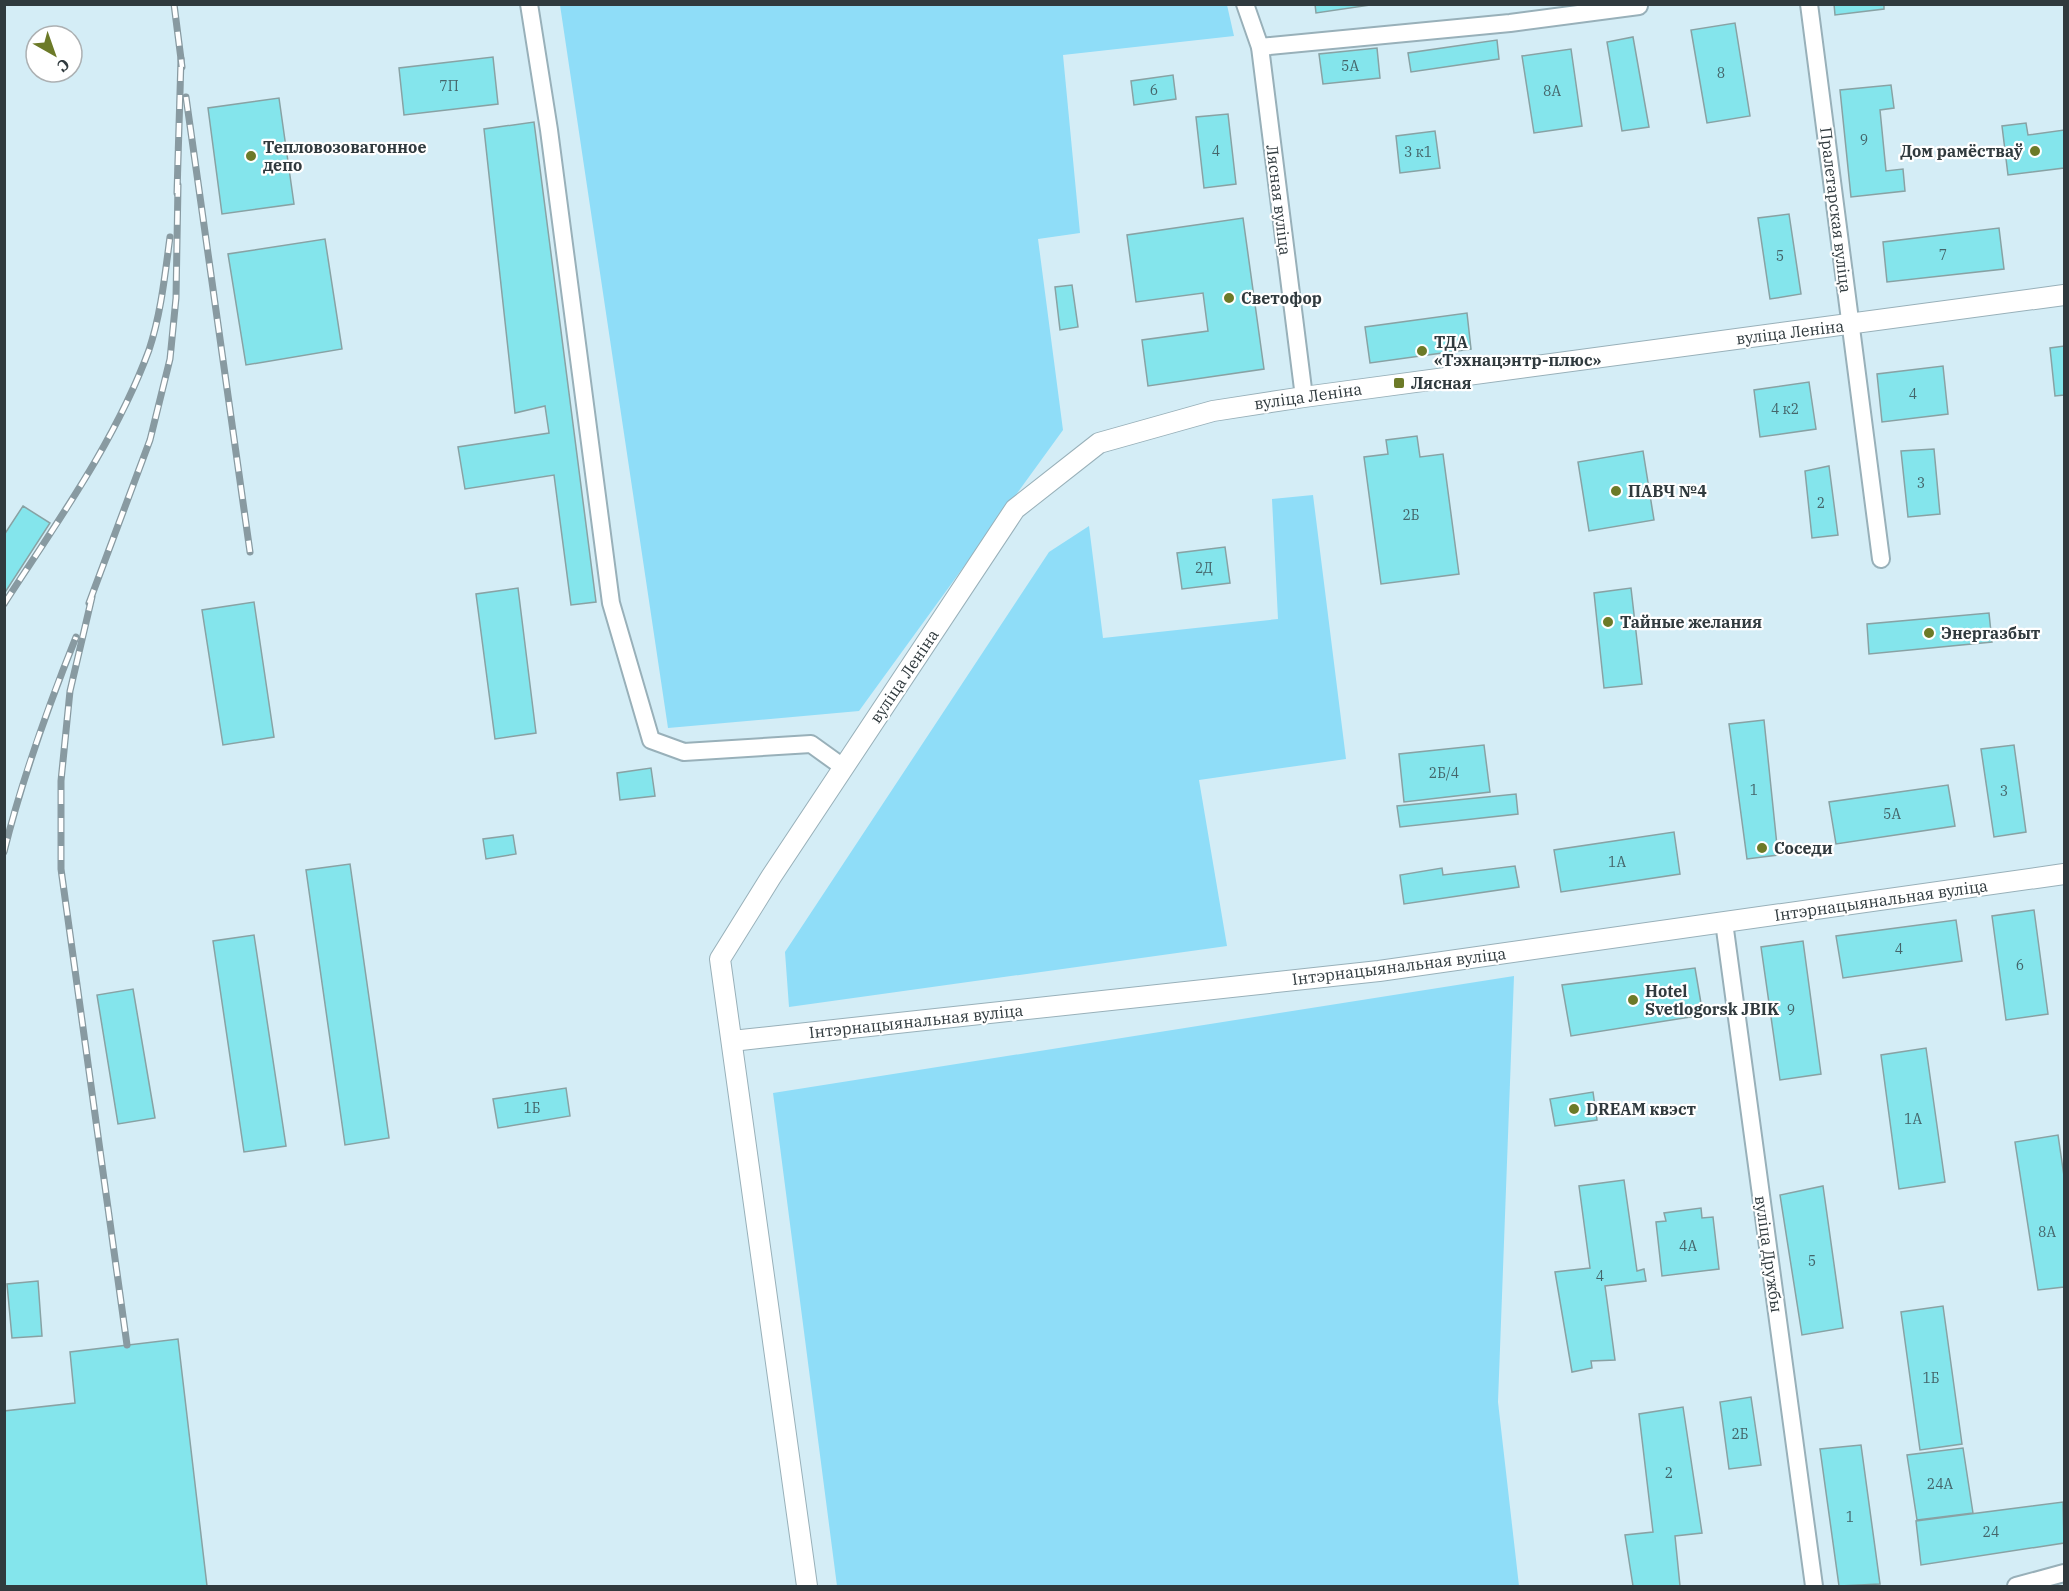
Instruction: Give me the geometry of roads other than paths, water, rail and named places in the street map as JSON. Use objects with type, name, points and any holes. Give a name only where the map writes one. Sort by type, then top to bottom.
[{"type":"street","points":[[529,4],[551,142],[611,603],[651,740],[684,752],[811,744],[843,767]]},
{"type":"street","name":"Лясная вуліца","points":[[1245,4],[1260,47],[1304,397]]},
{"type":"street","name":"Пралетарская вуліца","points":[[1809,4],[1881,559]]},
{"type":"street","points":[[1260,47],[1510,23],[1639,6]]},
{"type":"street","name":"вуліца Леніна","points":[[807,1587],[720,959],[843,767],[1016,509],[1099,443],[1213,411],[2064,295]]},
{"type":"street","name":"Інтэрнацыянальная вуліца","points":[[732,1041],[1379,971],[2064,874]]},
{"type":"street","name":"вуліца Дружбы","points":[[1724,922],[1814,1587]]},
{"type":"street","points":[[2016,1587],[2064,1573]]},
{"type":"railway","points":[[174,4],[182,67]]},
{"type":"railway","points":[[177,193],[181,59]]},
{"type":"railway","points":[[186,97],[250,552]]},
{"type":"railway","points":[[89,603],[150,440],[170,359],[176,298],[178,185]]},
{"type":"railway","points":[[4,604],[84,481],[135,384],[149,350],[157,322],[170,237]]},
{"type":"railway","points":[[92,597],[70,691],[61,781],[61,869],[127,1345]]},
{"type":"railway","points":[[4,852],[36,743],[76,637]]},
{"type":"place","name":"Дом рамёстваў","points":[[2035,151]]},
{"type":"place","name":"Тепловозовагонное депо","points":[[251,156]]},
{"type":"place","name":"Светофор","points":[[1229,298]]},
{"type":"place","name":"ТДА «Тэхнацэнтр-плюс»","points":[[1422,351]]},
{"type":"place","name":"Лясная","points":[[1399,383]]},
{"type":"place","name":"ПАВЧ №4","points":[[1616,491]]},
{"type":"place","name":"Тайные желания","points":[[1608,622]]},
{"type":"place","name":"Энергазбыт","points":[[1929,633]]},
{"type":"place","name":"Соседи","points":[[1762,848]]},
{"type":"place","name":"Hotel Svetlogorsk JBIK","points":[[1633,1000]]},
{"type":"place","name":"DREAM квэст","points":[[1574,1109]]}]
